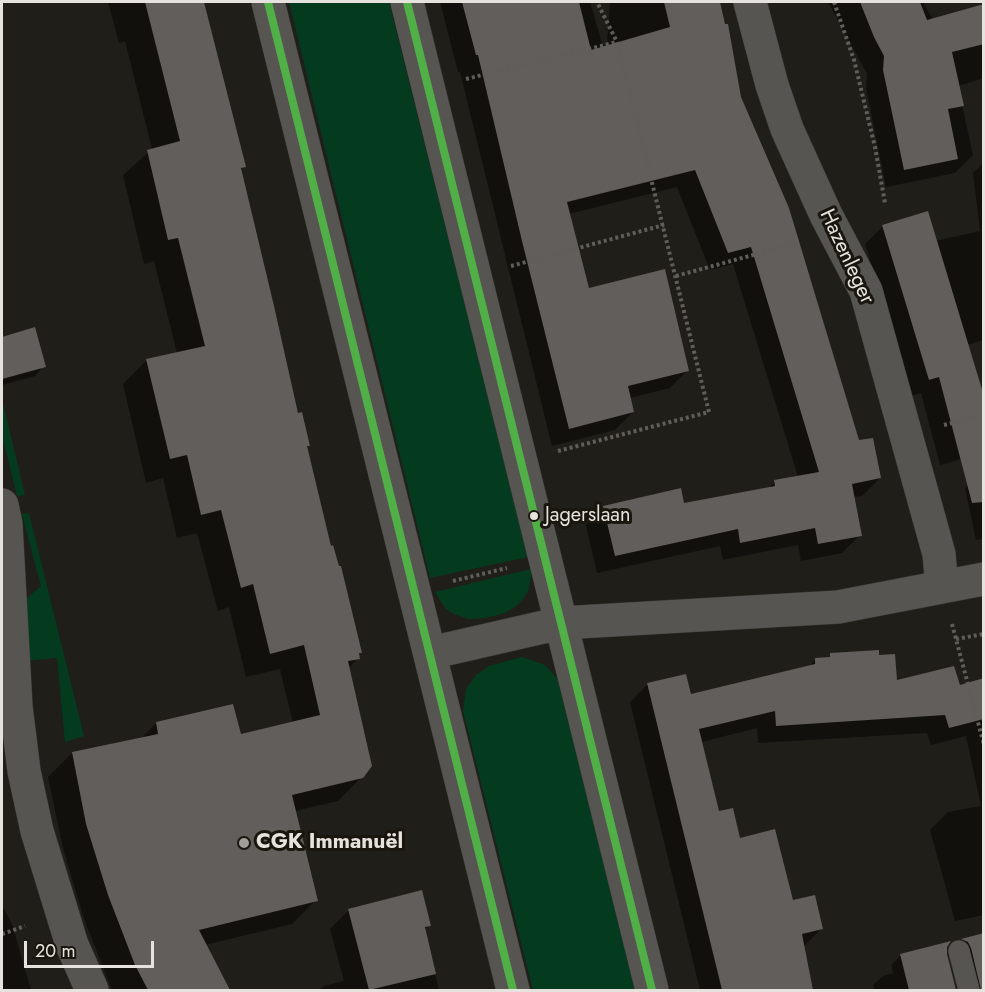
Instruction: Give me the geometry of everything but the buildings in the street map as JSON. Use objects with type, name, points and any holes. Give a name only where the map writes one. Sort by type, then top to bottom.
[{"type":"street","points":[[268,2],[513,990]]},
{"type":"street","points":[[407,2],[652,990]]},
{"type":"street","name":"Hazenleger","points":[[750,2],[772,85],[787,129],[805,173],[866,291],[939,554],[942,587]]},
{"type":"street","points":[[2,506],[6,524],[16,706],[24,771],[37,831],[62,913],[72,945],[92,990]]},
{"type":"street","points":[[430,653],[561,623],[838,607],[984,579]]},
{"type":"lane","points":[[959,951],[969,990]]},
{"type":"path","points":[[554,452],[710,412],[617,42],[597,2]]},
{"type":"path","points":[[834,2],[854,60],[875,147],[885,203]]},
{"type":"path","points":[[460,81],[617,42]]},
{"type":"path","points":[[507,267],[664,225]]},
{"type":"path","points":[[676,276],[835,233]]},
{"type":"path","points":[[414,590],[545,559]]},
{"type":"path","points":[[942,587],[984,745]]},
{"type":"path","points":[[956,639],[984,634]]},
{"type":"green space","points":[[289,2],[389,2],[528,557],[430,578]]},
{"type":"green space","points":[[2,399],[25,495],[17,496],[2,435]]},
{"type":"green space","points":[[29,513],[84,736],[65,742],[57,658],[23,661],[22,602],[41,586],[22,514]]},
{"type":"green space","points":[[531,569],[528,592],[518,605],[505,613],[485,618],[468,619],[452,613],[445,608],[435,592]]},
{"type":"green space","points":[[522,657],[545,665],[561,685],[637,990],[533,990],[463,711],[466,689],[476,675],[489,666]]},
{"type":"transit line","points":[[268,2],[513,990]]},
{"type":"transit line","points":[[407,2],[652,990]]},
{"type":"place","name":"Jagerslaan","points":[[534,516]]},
{"type":"place","name":"CGK Immanuël","points":[[244,843]]}]
